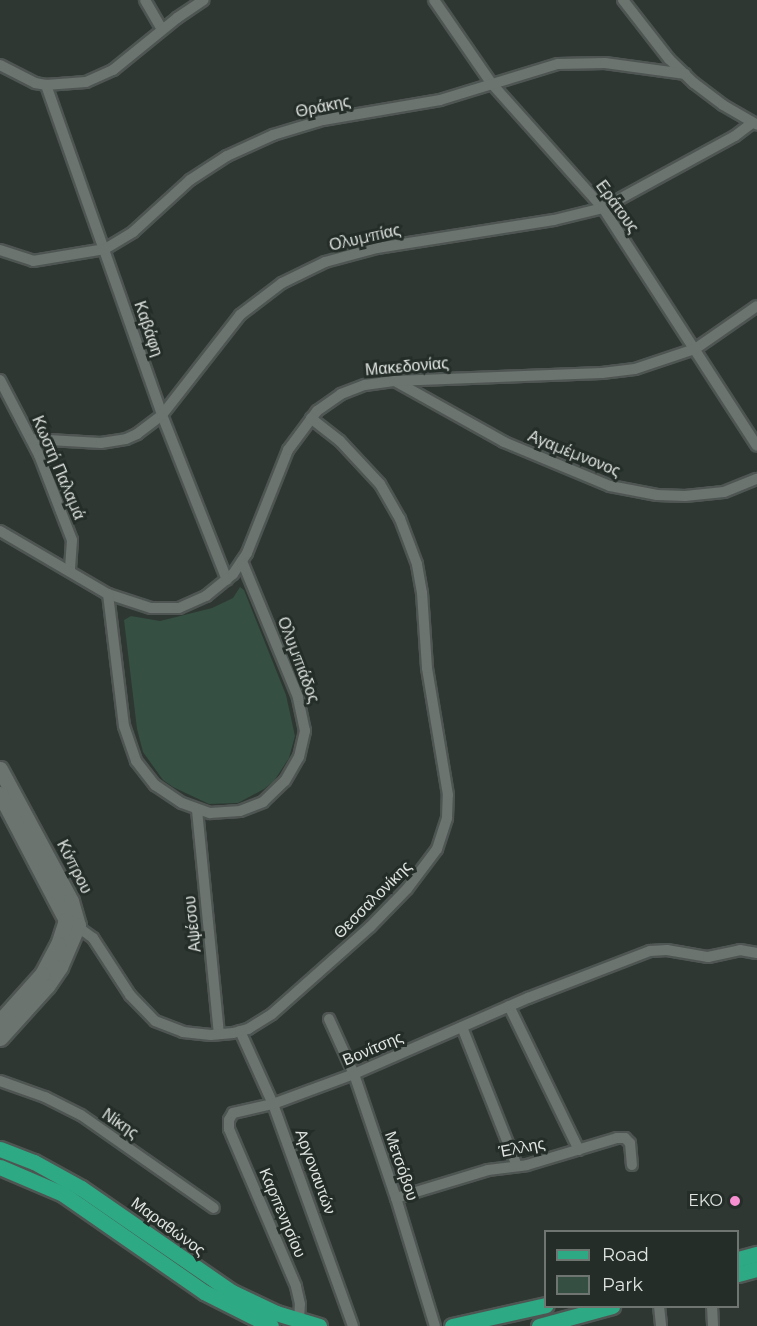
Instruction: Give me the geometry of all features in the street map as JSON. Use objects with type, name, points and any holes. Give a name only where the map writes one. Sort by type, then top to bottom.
[{"type":"main road","name":"Κύπρου","points":[[0,769],[75,909],[71,928]]},
{"type":"main road","name":"Κύπρου","points":[[0,794],[71,928]]},
{"type":"main road","points":[[0,1021],[42,974],[71,928]]},
{"type":"main road","points":[[0,1038],[47,986],[60,967],[71,928]]},
{"type":"main road","name":"Μαραθώνος","points":[[0,1149],[34,1162],[70,1182],[232,1292],[299,1321],[318,1326]]},
{"type":"main road","name":"Μαραθώνος","points":[[0,1167],[33,1179],[63,1194],[204,1292],[271,1326]]},
{"type":"main road","points":[[739,1259],[757,1254]]},
{"type":"main road","points":[[739,1274],[757,1269]]},
{"type":"main road","points":[[452,1326],[544,1305]]},
{"type":"main road","points":[[539,1326],[605,1308]]},
{"type":"street","points":[[145,0],[162,30]]},
{"type":"street","points":[[0,65],[22,78],[46,85],[80,83],[101,76],[126,61],[162,30],[204,0]]},
{"type":"street","name":"Εράτους","points":[[434,0],[492,84],[603,208],[757,446]]},
{"type":"street","points":[[622,0],[652,39],[685,74],[723,105],[754,124]]},
{"type":"street","name":"Θράκης","points":[[0,250],[33,261],[105,249],[134,232],[190,180],[227,156],[273,135],[323,120],[440,100],[539,68],[574,62],[605,63],[685,74]]},
{"type":"street","name":"Καβάφη","points":[[46,85],[162,415],[227,580]]},
{"type":"street","name":"Ολυμπίας","points":[[32,439],[88,443],[116,442],[137,434],[162,415],[240,315],[282,283],[302,273],[352,253],[554,220],[603,208],[754,124]]},
{"type":"street","name":"Μακεδονίας","points":[[0,531],[108,594],[141,606],[170,609],[197,601],[227,580],[242,561],[282,460],[311,418],[324,404],[340,394],[364,385],[394,381],[614,372],[659,363],[694,349],[757,306]]},
{"type":"street","name":"Κωστή Παλαμά","points":[[0,380],[32,439],[72,540],[70,571]]},
{"type":"street","name":"Αγαμέμνονος","points":[[394,381],[482,431],[610,486],[657,495],[686,496],[724,492],[757,479]]},
{"type":"street","name":"Θεσσαλονίκης","points":[[71,928],[93,938],[130,996],[155,1021],[183,1032],[219,1034],[240,1031],[261,1022],[296,994],[370,927],[407,890],[437,849],[448,810],[444,760],[426,665],[422,593],[414,554],[396,510],[380,483],[340,441],[311,418]]},
{"type":"street","name":"Ολυμπιάδος","points":[[108,594],[124,726],[132,754],[155,785],[175,800],[197,810],[232,812],[263,802],[291,773],[304,740],[305,722],[298,697],[242,561]]},
{"type":"street","name":"Αψέσου","points":[[197,810],[219,1034]]},
{"type":"street","name":"Βονίτσης","points":[[229,1119],[233,1113],[243,1109],[273,1104],[354,1074],[528,998],[659,949],[704,957],[740,950],[757,953]]},
{"type":"street","points":[[509,1006],[579,1150]]},
{"type":"street","name":"Μετσόβου","points":[[329,1019],[354,1074],[396,1198],[435,1326]]},
{"type":"street","points":[[462,1027],[517,1167]]},
{"type":"street","name":"Αργοναυτών","points":[[240,1031],[273,1104],[353,1326]]},
{"type":"street","name":"Νίκης","points":[[0,1081],[45,1097],[81,1116],[214,1208]]},
{"type":"street","name":"Καρπενησίου","points":[[229,1119],[229,1129],[296,1286],[300,1304],[299,1321]]},
{"type":"street","name":"Έλλης","points":[[396,1198],[488,1170],[517,1167],[609,1140],[625,1138],[633,1149],[632,1165]]},
{"type":"street","points":[[659,1308],[661,1326]]},
{"type":"street","points":[[712,1308],[712,1326]]},
{"type":"green space","points":[[240,587],[244,590],[286,695],[295,736],[289,758],[274,781],[264,789],[238,803],[209,804],[163,780],[143,752],[137,729],[124,620],[131,616],[160,621],[212,608],[233,598]]},
{"type":"place","name":"EKO","points":[[735,1201]]}]
